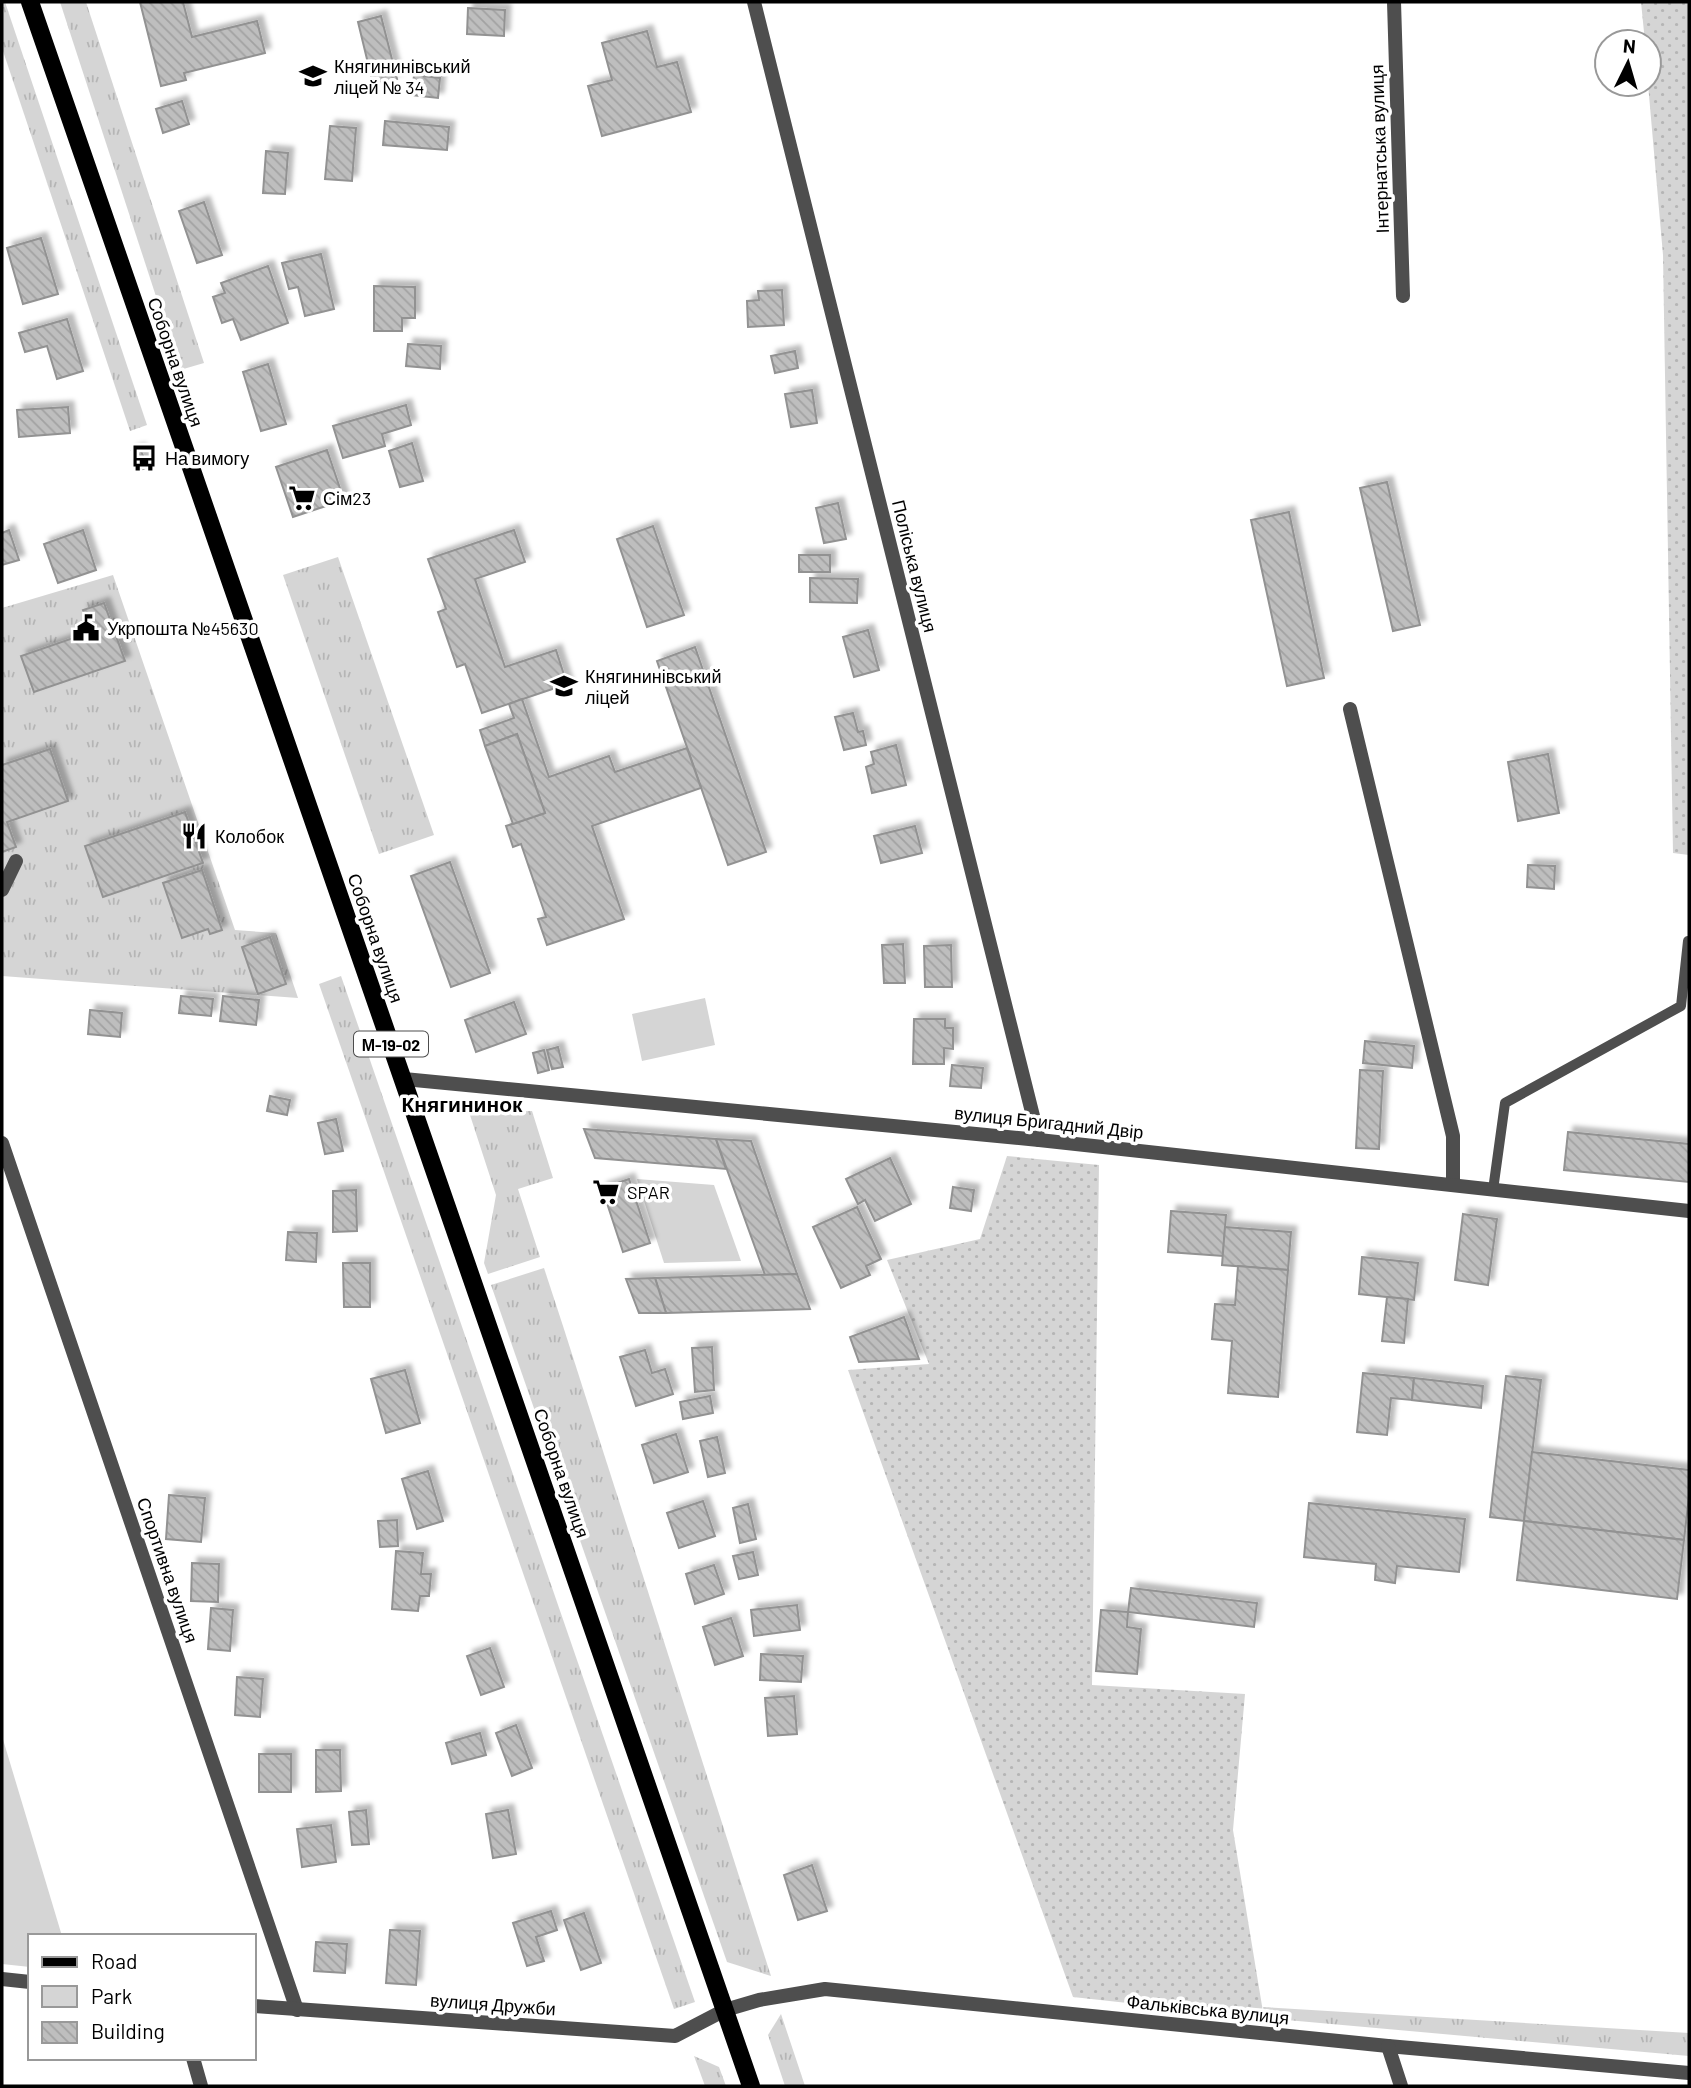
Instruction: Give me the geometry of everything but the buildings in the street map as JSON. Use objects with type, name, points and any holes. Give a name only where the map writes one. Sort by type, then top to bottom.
[{"type":"main road","name":"Соборна вулиця","points":[[30,2],[751,2086]]},
{"type":"street","name":"Поліська вулиця","points":[[754,2],[1039,1140]]},
{"type":"street","name":"Інтернатська вулиця","points":[[1394,2],[1403,296]]},
{"type":"street","points":[[1350,709],[1453,1136],[1453,1185]]},
{"type":"street","points":[[2,890],[16,861]]},
{"type":"street","name":"вулиця Бригадний Двір","points":[[404,1079],[1039,1140],[1689,1211]]},
{"type":"street","name":"Спортивна вулиця","points":[[2,1143],[298,2010]]},
{"type":"street","points":[[2,1979],[28,1982]]},
{"type":"street","name":"Фальківська вулиця","points":[[725,2010],[760,2000],[825,1989],[1388,2046],[1689,2073]]},
{"type":"street","name":"вулиця Дружби","points":[[256,2006],[675,2036],[725,2010]]},
{"type":"street","points":[[1388,2046],[1401,2086]]},
{"type":"street","points":[[194,2060],[201,2086]]},
{"type":"lane","points":[[1493,1190],[1505,1103],[1681,1006],[1688,941]]},
{"type":"green space","points":[[2,2],[5,2],[147,425],[130,431],[2,48]]},
{"type":"green space","points":[[60,2],[86,2],[204,363],[180,370]]},
{"type":"green space","points":[[1641,2],[1689,2],[1689,855],[1673,853],[1663,255],[1649,98],[1663,98],[1663,28],[1644,28]]},
{"type":"green space","points":[[338,557],[434,835],[379,854],[283,575]]},
{"type":"green space","points":[[113,575],[235,930],[276,933],[298,998],[2,976],[2,608]]},
{"type":"green space","points":[[341,976],[695,2002],[674,2009],[319,984]]},
{"type":"green space","points":[[705,998],[715,1045],[642,1061],[632,1014]]},
{"type":"green space","points":[[532,1111],[553,1178],[518,1189],[540,1257],[488,1274],[484,1263],[496,1195],[469,1112]]},
{"type":"green space","points":[[1007,1156],[1099,1165],[1092,1685],[1245,1694],[1233,1830],[1264,2018],[1073,1997],[848,1370],[929,1364],[887,1260],[980,1239]]},
{"type":"green space","points":[[637,1179],[714,1185],[741,1261],[664,1263]]},
{"type":"green space","points":[[544,1268],[771,1976],[727,1962],[491,1285]]},
{"type":"green space","points":[[2,1736],[61,1934],[28,1934],[28,1967],[2,1964]]},
{"type":"green space","points":[[1263,2007],[1689,2033],[1689,2056],[1264,2018]]},
{"type":"green space","points":[[781,2014],[805,2086],[785,2086],[768,2035]]},
{"type":"green space","points":[[694,2056],[719,2067],[726,2086],[705,2086]]},
{"type":"place","name":"Княгининівський ліцей № 34","points":[[313,76]]},
{"type":"place","name":"На вимогу","points":[[144,458]]},
{"type":"place","name":"Сім23","points":[[302,498]]},
{"type":"place","name":"Укрпошта №45630","points":[[86,628]]},
{"type":"place","name":"Княгининівський ліцей","points":[[564,686]]},
{"type":"place","name":"Колобок","points":[[194,836]]},
{"type":"place","name":"SPAR","points":[[606,1192]]},
{"type":"district","name":"Княгининок","points":[[462,1103]]}]
